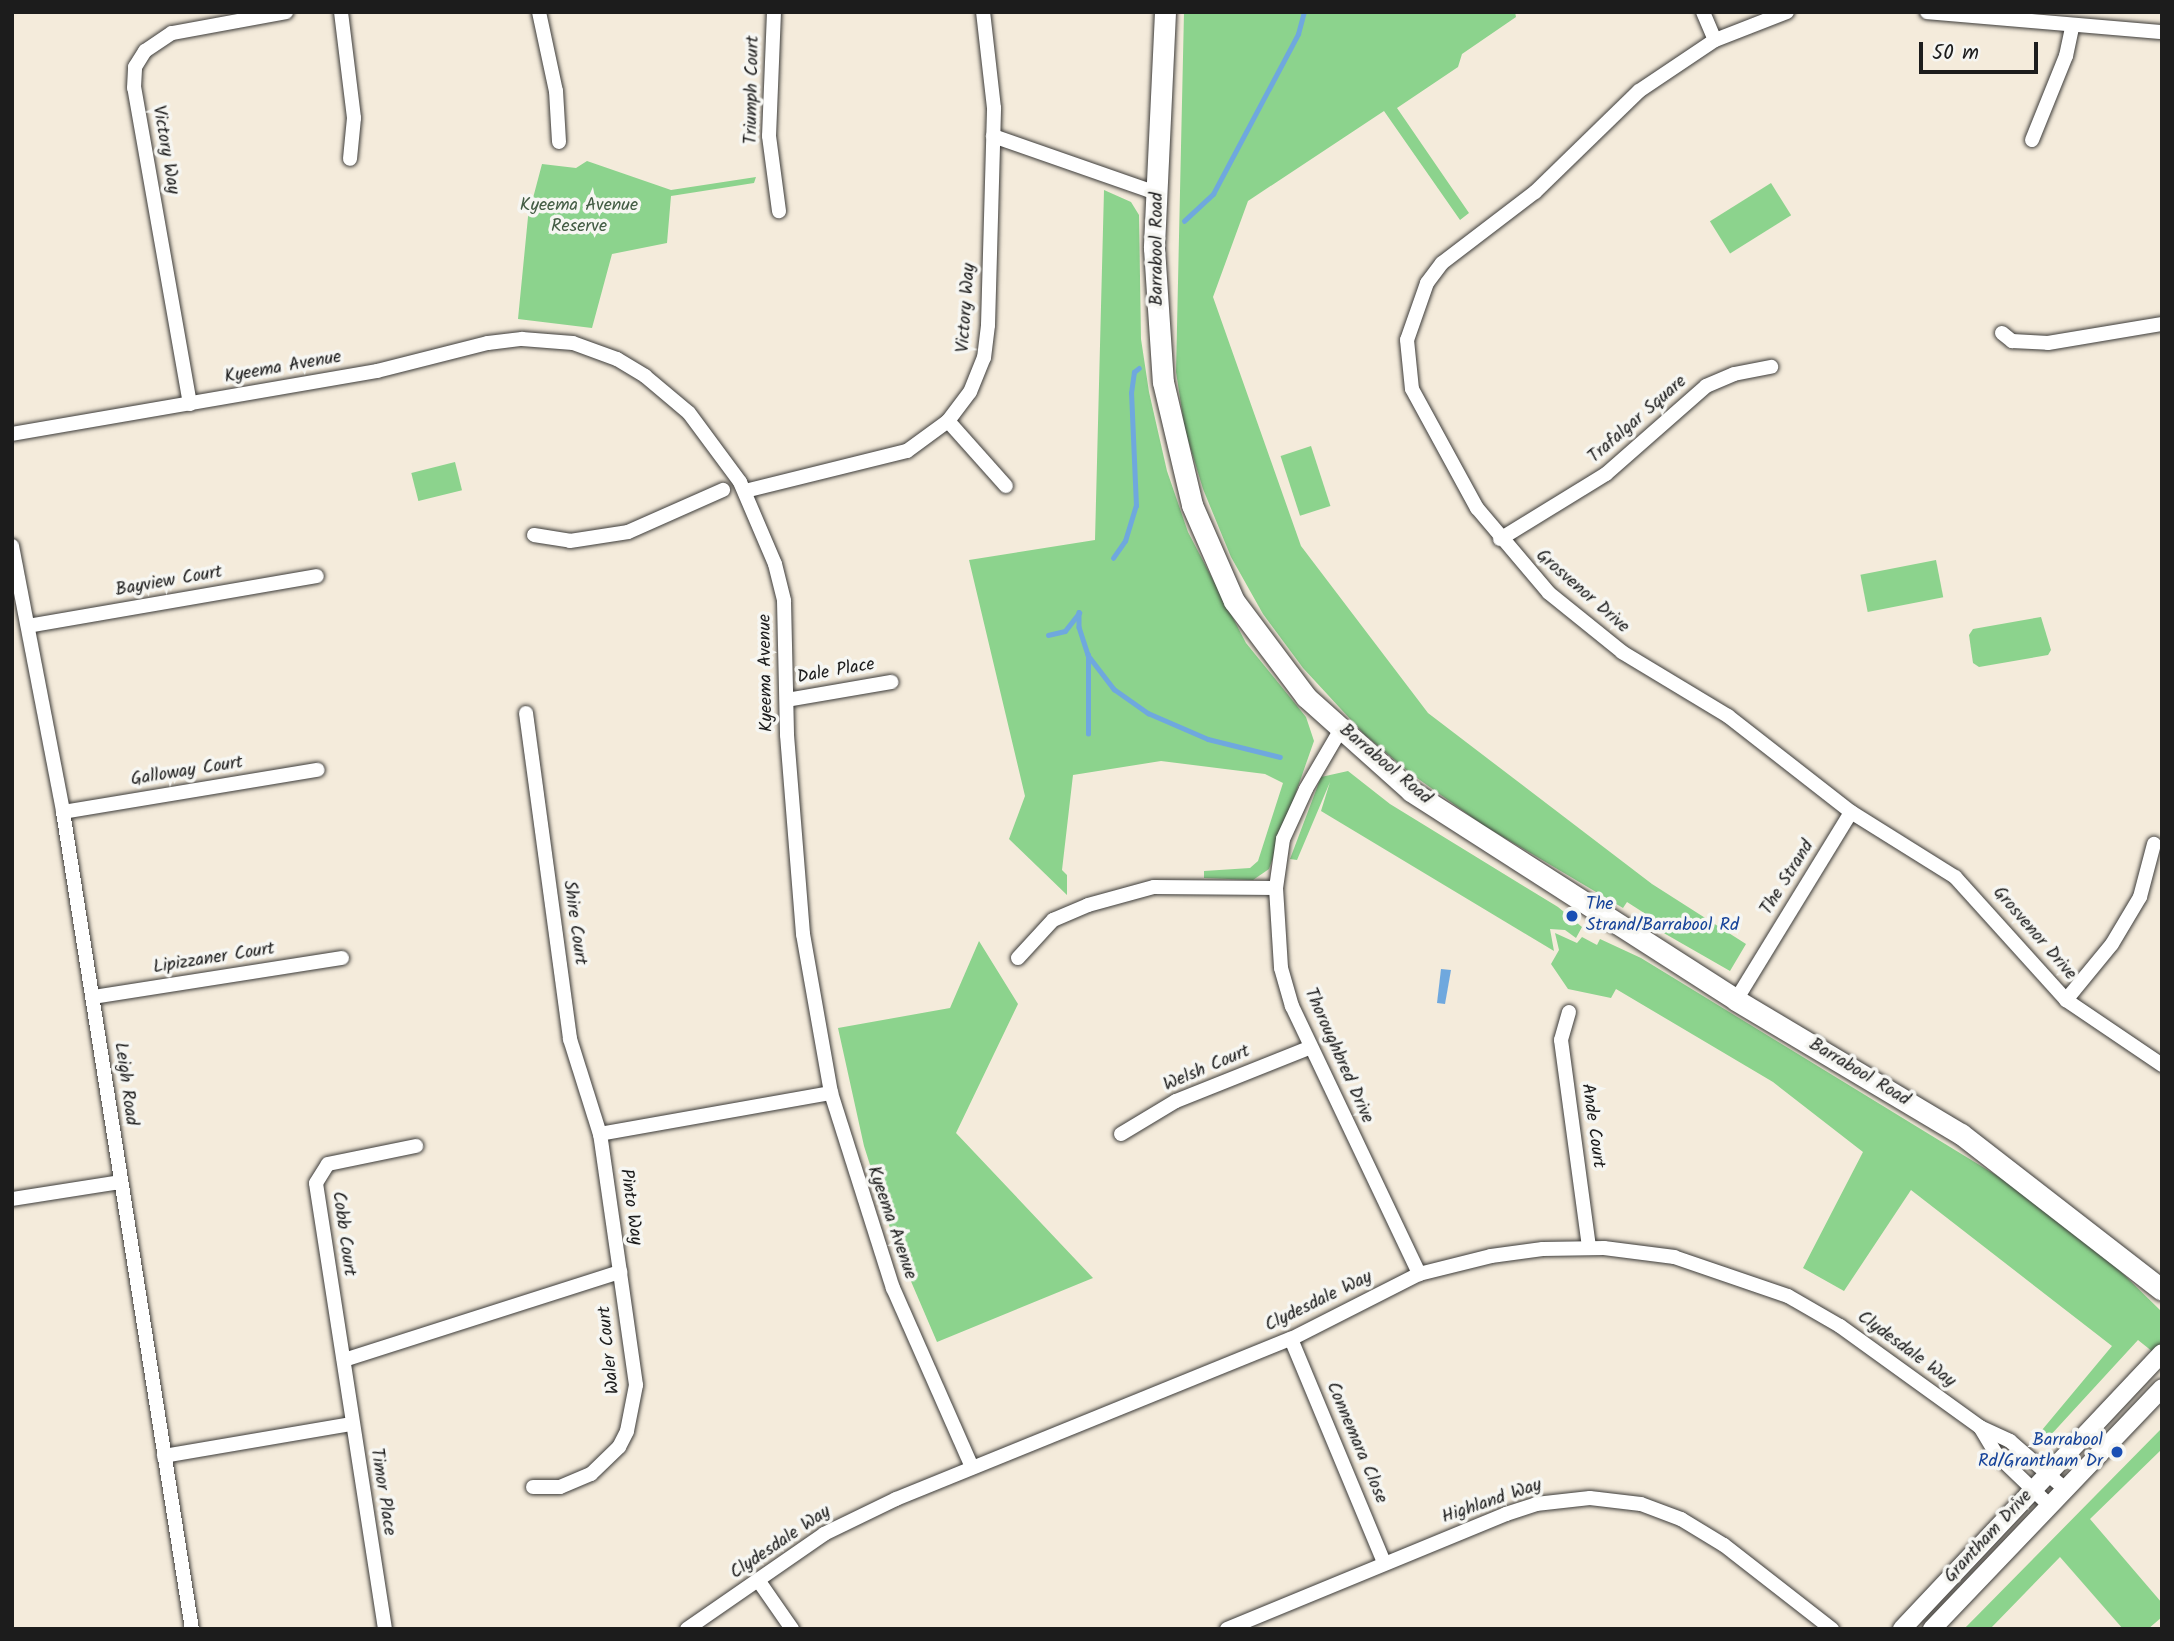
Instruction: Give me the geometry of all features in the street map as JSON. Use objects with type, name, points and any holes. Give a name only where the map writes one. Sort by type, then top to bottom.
[{"type":"main road","name":"Barrabool Road","points":[[1165,12],[1154,247],[1163,382],[1192,505],[1234,601],[1306,697],[1411,791],[1736,1000],[1961,1134],[2162,1290]]},
{"type":"main road","name":"Barrabool Road","points":[[2104,1247],[2162,1299]]},
{"type":"street","name":"Victory Way","points":[[190,404],[134,88],[135,67],[145,51],[172,33],[286,12]]},
{"type":"street","points":[[341,12],[354,118],[350,159]]},
{"type":"street","points":[[539,12],[556,91],[559,142]]},
{"type":"street","name":"Triumph Court","points":[[774,12],[769,136],[779,211]]},
{"type":"street","name":"Victory Way","points":[[745,491],[896,456],[948,421],[970,392],[984,358],[993,136],[992,59],[983,12]]},
{"type":"street","points":[[1703,12],[1715,40]]},
{"type":"street","name":"Grosvenor Drive","points":[[1787,12],[1715,40],[1622,105],[1535,192],[1458,247],[1427,283],[1407,340],[1412,389],[1455,474],[1500,539],[1523,567],[1586,624],[1622,652],[1728,716],[1851,812],[1955,877],[2066,1000],[2162,1065]]},
{"type":"street","points":[[1927,12],[2072,27],[2162,32]]},
{"type":"street","points":[[2032,140],[2062,67],[2072,27]]},
{"type":"street","points":[[993,136],[1157,193]]},
{"type":"street","points":[[2002,333],[2012,341],[2048,343],[2162,324]]},
{"type":"street","name":"Kyeema Avenue","points":[[12,434],[400,367],[488,343],[556,341],[617,359],[662,389],[711,440],[745,491],[784,601],[787,700],[803,934],[831,1093],[893,1288],[972,1467]]},
{"type":"street","name":"Trafalgar Square","points":[[1500,539],[1606,474],[1706,386],[1734,374],[1770,367]]},
{"type":"street","points":[[948,421],[1006,486]]},
{"type":"street","points":[[534,536],[570,541],[628,532],[723,490]]},
{"type":"street","name":"Leigh Road","points":[[12,546],[63,812],[192,1629]]},
{"type":"street","name":"Bayview Court","points":[[28,626],[317,576]]},
{"type":"street","name":"Dale Place","points":[[787,700],[891,682]]},
{"type":"street","name":"Shire Court","points":[[526,713],[570,1039],[600,1134]]},
{"type":"street","name":"Thoroughbred Drive","points":[[1341,729],[1306,789],[1283,839],[1276,888],[1281,968],[1311,1047],[1419,1274]]},
{"type":"street","name":"Galloway Court","points":[[63,812],[318,770]]},
{"type":"street","name":"The Strand","points":[[1736,1000],[1851,812]]},
{"type":"street","points":[[2066,1000],[2112,944],[2140,897],[2154,844]]},
{"type":"street","points":[[1018,958],[1053,920],[1088,905],[1154,887],[1276,888]]},
{"type":"street","name":"Lipizzaner Court","points":[[93,997],[342,958]]},
{"type":"street","name":"Ande Court","points":[[1569,1012],[1561,1040],[1589,1247]]},
{"type":"street","name":"Welsh Court","points":[[1121,1134],[1176,1101],[1311,1047]]},
{"type":"street","points":[[600,1134],[831,1093]]},
{"type":"street","name":"Pinto Way","points":[[344,1360],[620,1272],[600,1134]]},
{"type":"street","name":"Cobb Court","points":[[344,1360],[316,1199],[319,1172],[338,1160],[416,1146]]},
{"type":"street","points":[[12,1199],[121,1182]]},
{"type":"street","name":"Clydesdale Way","points":[[687,1629],[853,1518],[972,1467],[1291,1339],[1419,1274],[1491,1256],[1589,1247],[1674,1257],[1788,1296],[1840,1326],[1980,1427],[2010,1441],[2065,1489]]},
{"type":"street","name":"Waler Court","points":[[533,1487],[560,1488],[591,1474],[612,1454],[627,1431],[636,1385],[620,1272]]},
{"type":"street","name":"Connemara Close","points":[[1291,1339],[1384,1562]]},
{"type":"street","name":"Grantham Drive","points":[[1902,1629],[2162,1353]]},
{"type":"street","name":"Timor Place","points":[[344,1360],[385,1629]]},
{"type":"street","name":"Grantham Drive","points":[[1932,1629],[2162,1388]]},
{"type":"street","points":[[164,1456],[352,1424]]},
{"type":"street","name":"Clydesdale Way","points":[[1980,1427],[1996,1454],[2049,1505]]},
{"type":"street","name":"Highland Way","points":[[1227,1629],[1384,1562],[1536,1504],[1615,1500],[1641,1504],[1704,1532],[1832,1629]]},
{"type":"street","points":[[758,1580],[792,1629]]},
{"type":"green space","points":[[1184,12],[1515,12],[1516,17],[1462,54],[1458,67],[1397,108],[1469,213],[1460,220],[1384,111],[1248,201],[1213,297],[1301,546],[1428,713],[1652,884],[1746,944],[1730,971],[1648,924],[1652,918],[1627,902],[1623,908],[1483,825],[1410,773],[1364,734],[1303,668],[1263,614],[1231,557],[1203,489],[1185,430],[1176,372]]},
{"type":"green space","name":"Kyeema Avenue Reserve","points":[[587,161],[671,190],[756,177],[754,183],[671,196],[667,243],[612,254],[592,328],[518,319],[528,217],[542,164],[576,168]]},
{"type":"green space","points":[[1771,183],[1791,215],[1730,253],[1710,221]]},
{"type":"green space","points":[[1104,190],[1131,202],[1139,215],[1141,339],[1149,392],[1167,471],[1188,532],[1246,643],[1306,717],[1314,741],[1269,869],[1253,880],[1204,878],[1204,871],[1250,868],[1258,861],[1283,783],[1265,774],[1161,761],[1073,775],[1062,870],[1067,875],[1067,895],[1009,839],[1025,796],[969,560],[1095,540]]},
{"type":"green space","points":[[1311,446],[1330,506],[1300,516],[1281,456]]},
{"type":"green space","points":[[455,462],[462,490],[418,501],[411,473]]},
{"type":"green space","points":[[1936,560],[1943,597],[1868,612],[1860,575]]},
{"type":"green space","points":[[2041,617],[2051,650],[2048,655],[1979,667],[1973,663],[1969,635],[1973,629]]},
{"type":"green space","points":[[1348,771],[1390,804],[1558,907],[1582,927],[1576,938],[1565,930],[1550,929],[1554,951],[1321,811],[1330,782],[1297,860],[1290,859],[1321,777]]},
{"type":"green space","points":[[1555,933],[1577,943],[1582,937],[1597,945],[1600,939],[1641,958],[2022,1191],[2112,1263],[2162,1312],[2162,1343],[2153,1352],[2138,1340],[2048,1438],[2042,1430],[2112,1346],[1911,1190],[1844,1291],[1803,1268],[1863,1152],[1773,1082],[1616,989],[1611,998],[1568,989],[1551,964],[1559,950]]},
{"type":"green space","points":[[979,941],[1018,1004],[956,1133],[1093,1278],[937,1342],[895,1244],[864,1146],[838,1028],[950,1008]]},
{"type":"green space","points":[[2162,1428],[2162,1449],[2090,1519],[2162,1603],[2162,1617],[2148,1629],[2123,1629],[2060,1557],[1990,1629],[1964,1629]]},
{"type":"water","points":[[1441,969],[1451,970],[1445,1004],[1437,1003]]},
{"type":"waterway","points":[[1184,221],[1213,194],[1298,34],[1304,12]]},
{"type":"waterway","points":[[1113,558],[1125,541],[1136,506],[1131,393],[1134,372],[1139,368]]},
{"type":"waterway","points":[[1079,612],[1079,627],[1088,655],[1114,689],[1148,713],[1208,739],[1280,757]]},
{"type":"waterway","points":[[1048,635],[1065,631],[1079,613]]},
{"type":"waterway","points":[[1088,655],[1088,734]]},
{"type":"place","name":"The Strand/Barrabool Rd","points":[[1572,916]]},
{"type":"place","name":"Barrabool Rd/Grantham Dr","points":[[2117,1452]]}]
